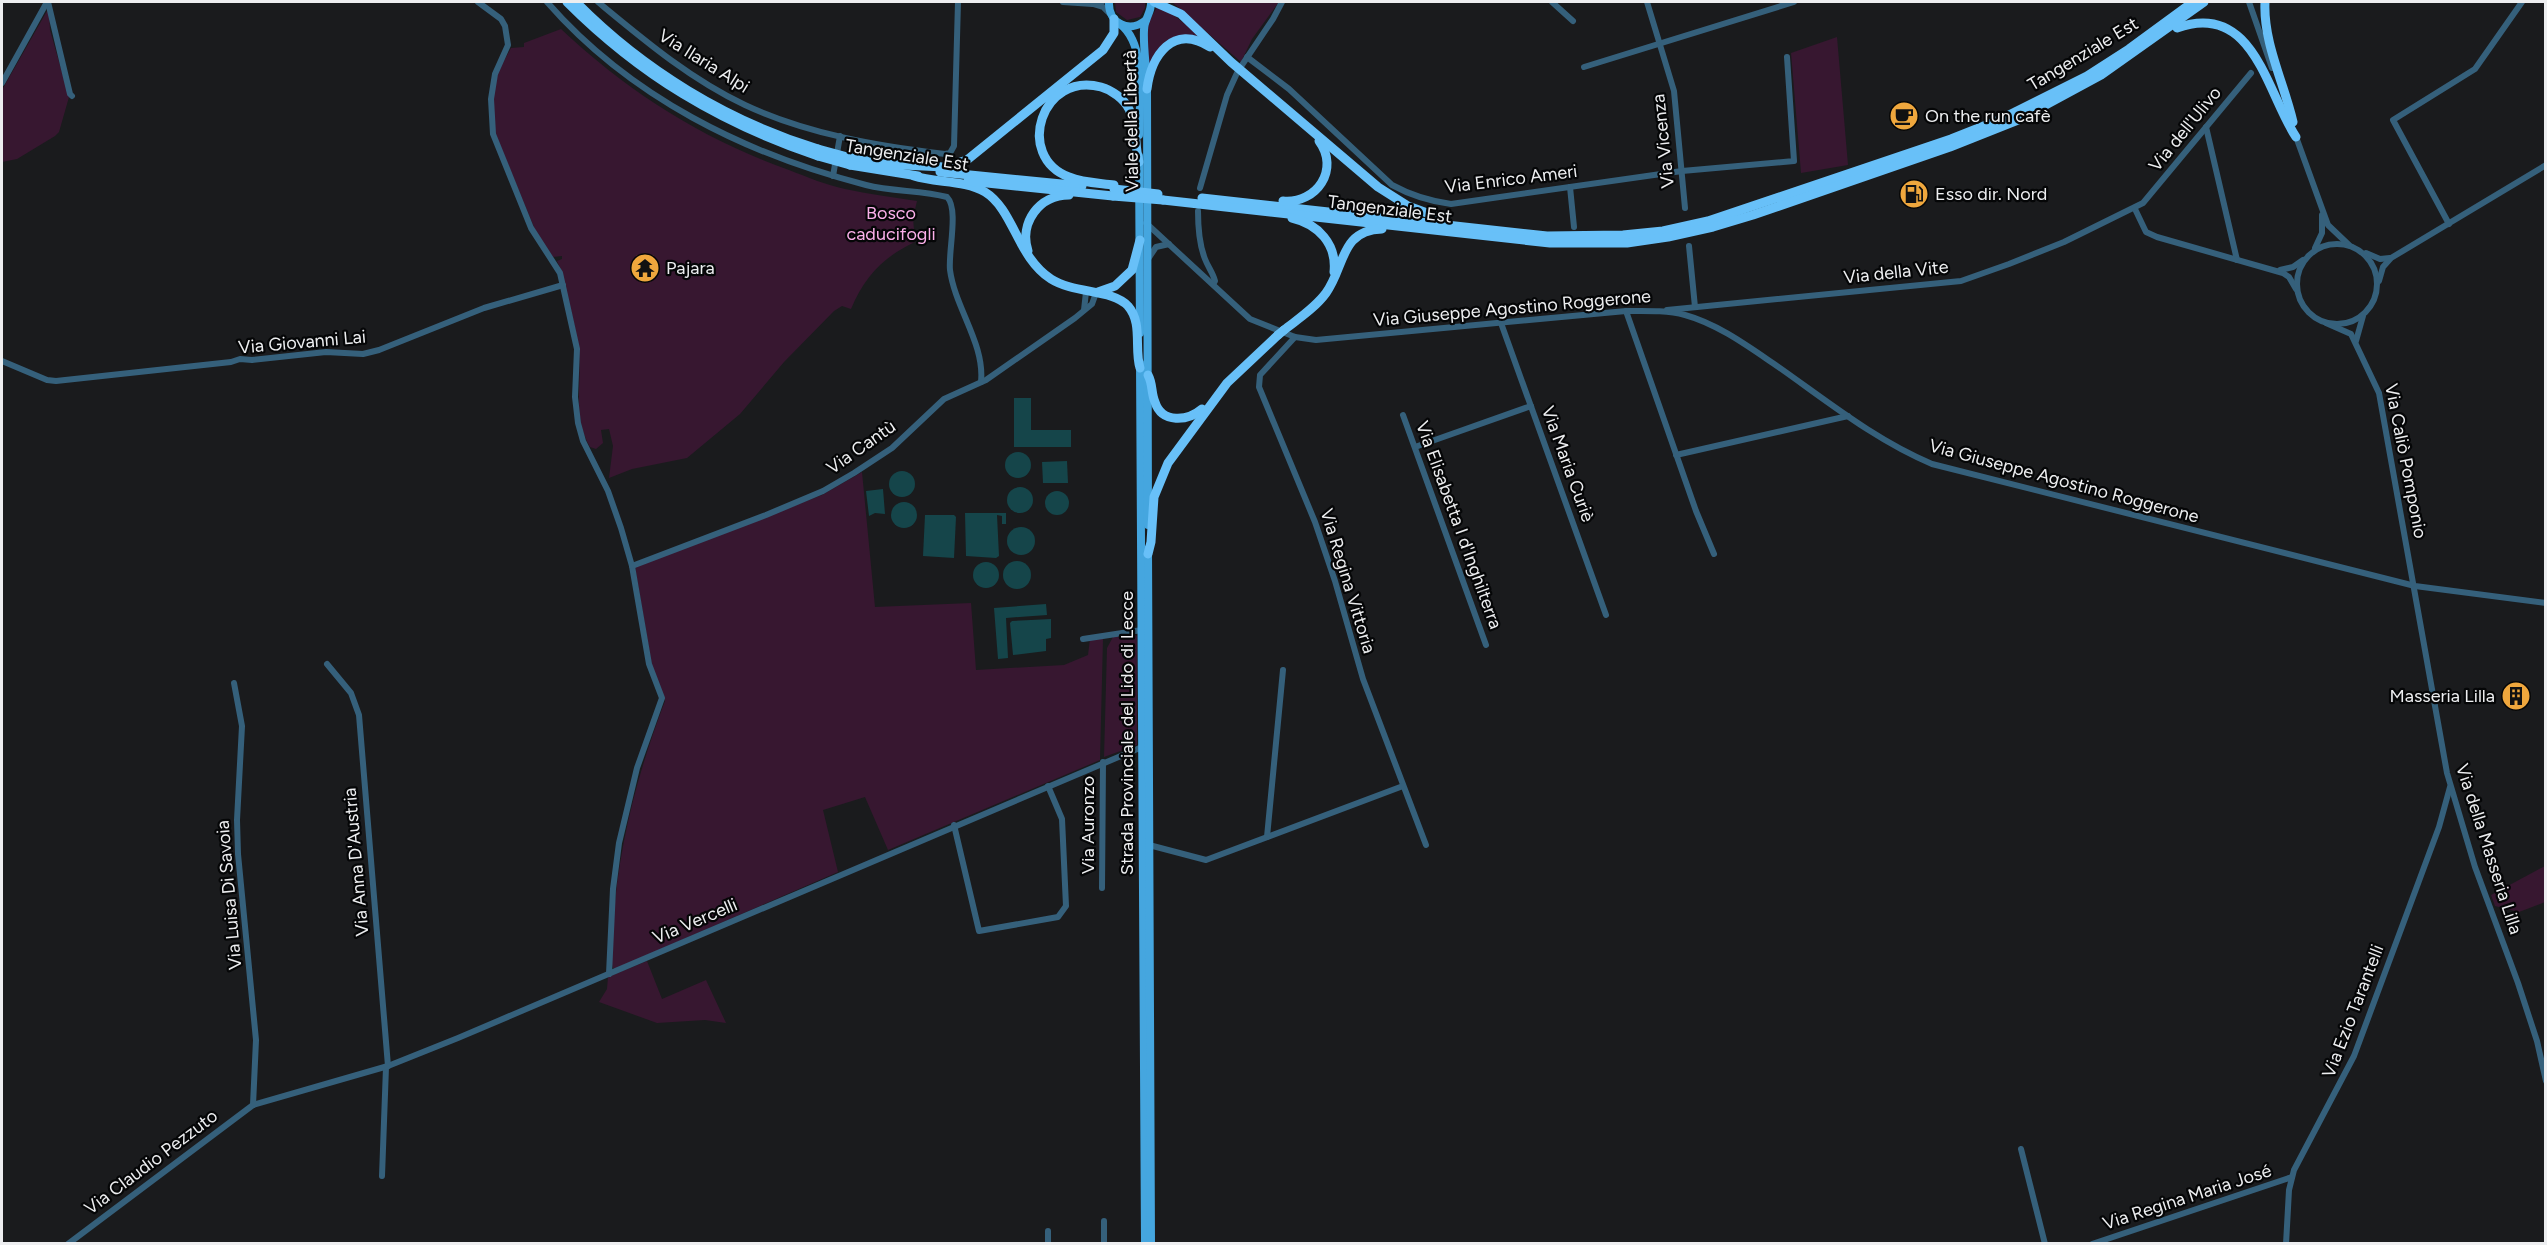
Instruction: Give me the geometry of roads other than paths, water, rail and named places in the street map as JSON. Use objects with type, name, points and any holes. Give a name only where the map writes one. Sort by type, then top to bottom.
[{"type":"highway","name":"Tangenziale Est","points":[[567,2],[611,44],[651,75],[688,98],[749,130],[818,153],[914,176],[1114,192]]},
{"type":"highway","name":"Tangenziale Est","points":[[576,2],[628,49],[695,95],[818,153]]},
{"type":"highway","points":[[1153,2],[1181,14],[1231,62],[1393,198],[1431,216],[1489,229]]},
{"type":"highway","points":[[2129,49],[2183,2]]},
{"type":"highway","name":"Tangenziale Est","points":[[1151,196],[1547,236],[1587,237],[1663,231],[1708,221],[1929,147],[2000,120],[2087,76],[2129,49],[2193,2]]},
{"type":"highway","name":"Tangenziale Est","points":[[1243,205],[1539,242],[1588,244],[1668,237],[1713,227],[1990,132],[2042,108],[2124,61],[2204,2]]},
{"type":"highway","points":[[2265,2],[2265,16],[2271,42],[2295,132]]},
{"type":"highway","points":[[882,164],[944,167],[967,160],[1099,54],[1113,38],[1115,19]]},
{"type":"highway","points":[[2124,61],[2187,23],[2213,20],[2231,25],[2251,44],[2295,132]]},
{"type":"highway","points":[[1147,89],[1149,71],[1158,55],[1164,48],[1180,40],[1196,40],[1203,43],[1231,62]]},
{"type":"highway","points":[[1139,162],[1133,118],[1121,99],[1105,88],[1086,85],[1066,89],[1057,95],[1044,113],[1039,134],[1041,144],[1048,160],[1060,173],[1114,192],[1132,201],[1151,196]]},
{"type":"highway","points":[[1243,205],[1261,199],[1295,201],[1307,198],[1318,190],[1327,169],[1327,155],[1321,142],[1305,126]]},
{"type":"highway","name":"Tangenziale Est","points":[[851,161],[1114,192]]},
{"type":"highway","points":[[914,176],[984,191],[998,204],[1028,258],[1038,269],[1061,284],[1115,297],[1122,301],[1133,313],[1137,328],[1137,358],[1152,382],[1156,406],[1165,415],[1179,419],[1193,417],[1213,400]]},
{"type":"highway","points":[[1038,269],[1028,250],[1025,233],[1028,221],[1049,199],[1063,195],[1114,192],[1151,196]]},
{"type":"highway","points":[[1243,205],[1258,213],[1299,219],[1320,232],[1330,245],[1334,258],[1331,285]]},
{"type":"highway","points":[[1148,554],[1151,542],[1152,505],[1161,476],[1213,400],[1242,367],[1321,299],[1331,285],[1346,249],[1360,234],[1374,229],[1416,232],[1426,229]]},
{"type":"highway","points":[[1091,292],[1115,286],[1123,281],[1132,270],[1140,240]]},
{"type":"main road","name":"Viale della Libertà","points":[[1109,2],[1115,19],[1133,37],[1138,58],[1139,162],[1144,223]]},
{"type":"main road","name":"Viale della Libertà","points":[[1144,223],[1147,89],[1143,32],[1153,2]]},
{"type":"main road","name":"Viale della Libertà","points":[[1115,19],[1136,26],[1147,19]]},
{"type":"main road","name":"Strada Provinciale del Lido di Lecce","points":[[1144,223],[1140,240],[1148,554],[1151,1244]]},
{"type":"main road","name":"Strada Provinciale del Lido di Lecce","points":[[1144,223],[1148,260],[1144,371],[1142,630],[1145,1244]]},
{"type":"street","points":[[2,83],[48,2]]},
{"type":"street","points":[[48,2],[53,29],[72,96]]},
{"type":"street","points":[[478,2],[501,19],[507,34],[506,52],[495,74],[490,99],[493,134],[531,228],[555,263],[563,285],[577,349],[574,397],[578,423],[590,458],[608,491],[632,566],[646,651],[662,698],[637,768],[619,843],[613,889],[609,974]]},
{"type":"street","points":[[547,2],[565,22],[604,57],[671,106],[751,148],[869,186],[942,195],[950,199],[953,207],[951,276],[981,364],[981,382]]},
{"type":"street","name":"Via Ilaria Alpi","points":[[598,2],[647,43],[702,81],[745,105],[790,123],[840,136],[898,148],[945,154],[953,150],[958,2]]},
{"type":"street","points":[[1063,2],[1103,7],[1115,19]]},
{"type":"street","points":[[1093,4],[1102,2]]},
{"type":"street","points":[[1242,64],[1282,2]]},
{"type":"street","points":[[1552,2],[1574,21]]},
{"type":"street","name":"Via Vicenza","points":[[1647,2],[1674,91],[1685,208]]},
{"type":"street","points":[[1584,67],[1794,2]]},
{"type":"street","points":[[2249,2],[2320,206],[2331,230],[2349,245],[2380,259],[2391,258]]},
{"type":"street","points":[[2450,224],[2393,120],[2475,69],[2522,2]]},
{"type":"street","name":"Via Enrico Ameri","points":[[1247,57],[1289,89],[1392,185],[1412,196],[1430,202],[1451,204],[1682,171],[1794,161],[1787,57]]},
{"type":"street","points":[[1200,188],[1227,95],[1237,73]]},
{"type":"street","name":"Via dell'Ulivo","points":[[2135,209],[2143,203],[2251,73]]},
{"type":"street","points":[[2206,127],[2237,260]]},
{"type":"street","points":[[833,176],[840,136]]},
{"type":"street","points":[[2357,344],[2356,336],[2364,314],[2371,305],[2383,267],[2391,258],[2546,165]]},
{"type":"street","points":[[1570,187],[1574,227]]},
{"type":"street","points":[[2135,209],[2146,232],[2157,237],[2273,270],[2293,267],[2314,250],[2322,233],[2320,206]]},
{"type":"street","name":"Via della Vite","points":[[1657,311],[1961,281],[2064,242],[2135,209]]},
{"type":"street","points":[[1198,211],[1198,233],[1203,256],[1214,276],[1213,284]]},
{"type":"street","name":"Via Giuseppe Agostino Roggerone","points":[[1144,223],[1250,319],[1295,337],[1316,340],[1626,311],[1657,311],[1686,315],[1715,327],[1756,352],[1881,438],[1932,464],[2415,586],[2546,603]]},
{"type":"street","points":[[1148,260],[1156,247],[1169,244]]},
{"type":"street","points":[[2314,250],[2329,244],[2349,245]]},
{"type":"street","points":[[1689,246],[1695,307]]},
{"type":"street","points":[[2360,250],[2375,270],[2378,287]]},
{"type":"street","points":[[2297,290],[2301,266],[2308,256]]},
{"type":"street","name":"Via Caliò Pomponio","points":[[2273,270],[2287,274],[2308,311],[2326,322],[2347,330],[2357,344],[2379,393],[2415,586]]},
{"type":"street","name":"Via Giovanni Lai","points":[[2,361],[38,377],[56,381],[231,363],[240,359],[252,360],[327,352],[363,354],[379,350],[484,308],[563,285]]},
{"type":"street","name":"Via Cantù","points":[[632,566],[732,529],[823,491],[892,448],[944,399],[1001,370],[1084,311],[1092,304],[1091,292]]},
{"type":"street","points":[[1626,311],[1676,455],[1714,554]]},
{"type":"street","points":[[2326,322],[2346,323],[2364,314]]},
{"type":"street","name":"Via Maria Curiè","points":[[1501,322],[1606,615]]},
{"type":"street","name":"Via Regina Vittoria","points":[[1295,337],[1260,375],[1259,387],[1315,522],[1335,581],[1363,679],[1426,845]]},
{"type":"street","points":[[981,364],[990,369],[1001,370]]},
{"type":"street","points":[[1415,447],[1531,406]]},
{"type":"street","name":"Via Elisabetta I d'Inghilterra","points":[[1403,415],[1486,645]]},
{"type":"street","points":[[1676,455],[1848,416]]},
{"type":"street","name":"Via della Masseria Lilla","points":[[2415,586],[2434,710],[2451,786],[2475,867],[2537,1041],[2546,1081]]},
{"type":"street","points":[[1083,639],[1142,630]]},
{"type":"street","name":"Via Anna D'Austria","points":[[327,664],[351,693],[358,715],[387,1067],[382,1176]]},
{"type":"street","points":[[1267,837],[1283,670]]},
{"type":"street","name":"Via Luisa Di Savoia","points":[[234,683],[242,726],[237,820],[238,854],[256,1040],[253,1106]]},
{"type":"street","name":"Via Vercelli","points":[[253,1106],[387,1067],[1142,747]]},
{"type":"street","name":"Via Auronzo","points":[[1102,888],[1103,762]]},
{"type":"street","points":[[954,825],[979,931],[1058,916],[1066,906],[1062,819],[1048,786]]},
{"type":"street","points":[[1149,845],[1206,860],[1403,786]]},
{"type":"street","name":"Via Ezio Tarantelli","points":[[2286,1244],[2292,1177],[2301,1154],[2324,1116],[2354,1056],[2439,827],[2451,786]]},
{"type":"street","name":"Via Claudio Pezzuto","points":[[68,1244],[253,1106]]},
{"type":"street","points":[[2021,1149],[2045,1244]]},
{"type":"street","name":"Via Regina Maria José","points":[[2092,1244],[2292,1177]]},
{"type":"street","points":[[1103,1243],[1104,1221]]},
{"type":"street","points":[[1048,1231],[1048,1244]]},
{"type":"water","points":[[1014,398],[1031,398],[1031,430],[1071,430],[1071,447],[1014,447]]},
{"type":"water","points":[[1018,452],[1027,456],[1031,465],[1027,474],[1018,478],[1009,474],[1005,465],[1009,456]]},
{"type":"water","points":[[1067,461],[1068,483],[1043,483],[1042,462]]},
{"type":"water","points":[[902,471],[911,475],[915,484],[911,493],[902,497],[893,493],[889,484],[893,475]]},
{"type":"water","points":[[1020,487],[1029,491],[1033,500],[1029,509],[1020,513],[1011,509],[1007,500],[1011,491]]},
{"type":"water","points":[[883,489],[885,514],[875,513],[869,516],[866,491]]},
{"type":"water","points":[[1057,491],[1065,495],[1069,503],[1065,511],[1057,515],[1049,511],[1045,503],[1049,495]]},
{"type":"water","points":[[904,502],[913,506],[917,515],[913,524],[904,528],[895,524],[891,515],[895,506]]},
{"type":"water","points":[[965,513],[1006,513],[1006,524],[1002,524],[1002,516],[997,515],[999,556],[996,558],[966,556]]},
{"type":"water","points":[[925,515],[954,515],[956,517],[954,558],[923,556]]},
{"type":"water","points":[[1021,527],[1031,531],[1035,541],[1031,551],[1021,555],[1011,551],[1007,541],[1011,531]]},
{"type":"water","points":[[1017,561],[1027,565],[1031,575],[1027,585],[1017,589],[1007,585],[1003,575],[1007,565]]},
{"type":"water","points":[[986,562],[996,565],[999,575],[996,585],[986,588],[976,585],[973,575],[976,565]]},
{"type":"water","points":[[1046,604],[1047,615],[1006,618],[1008,658],[998,659],[994,608]]},
{"type":"water","points":[[1051,619],[1051,638],[1046,639],[1046,651],[1013,655],[1010,623],[1012,621]]},
{"type":"place","name":"On the run cafè","points":[[1904,116]]},
{"type":"place","name":"Esso dir. Nord","points":[[1914,194]]},
{"type":"place","name":"Pajara","points":[[645,268]]},
{"type":"place","name":"Masseria Lilla","points":[[2516,696]]},
{"type":"park label","name":"Bosco caducifogli","points":[[891,223]]}]
